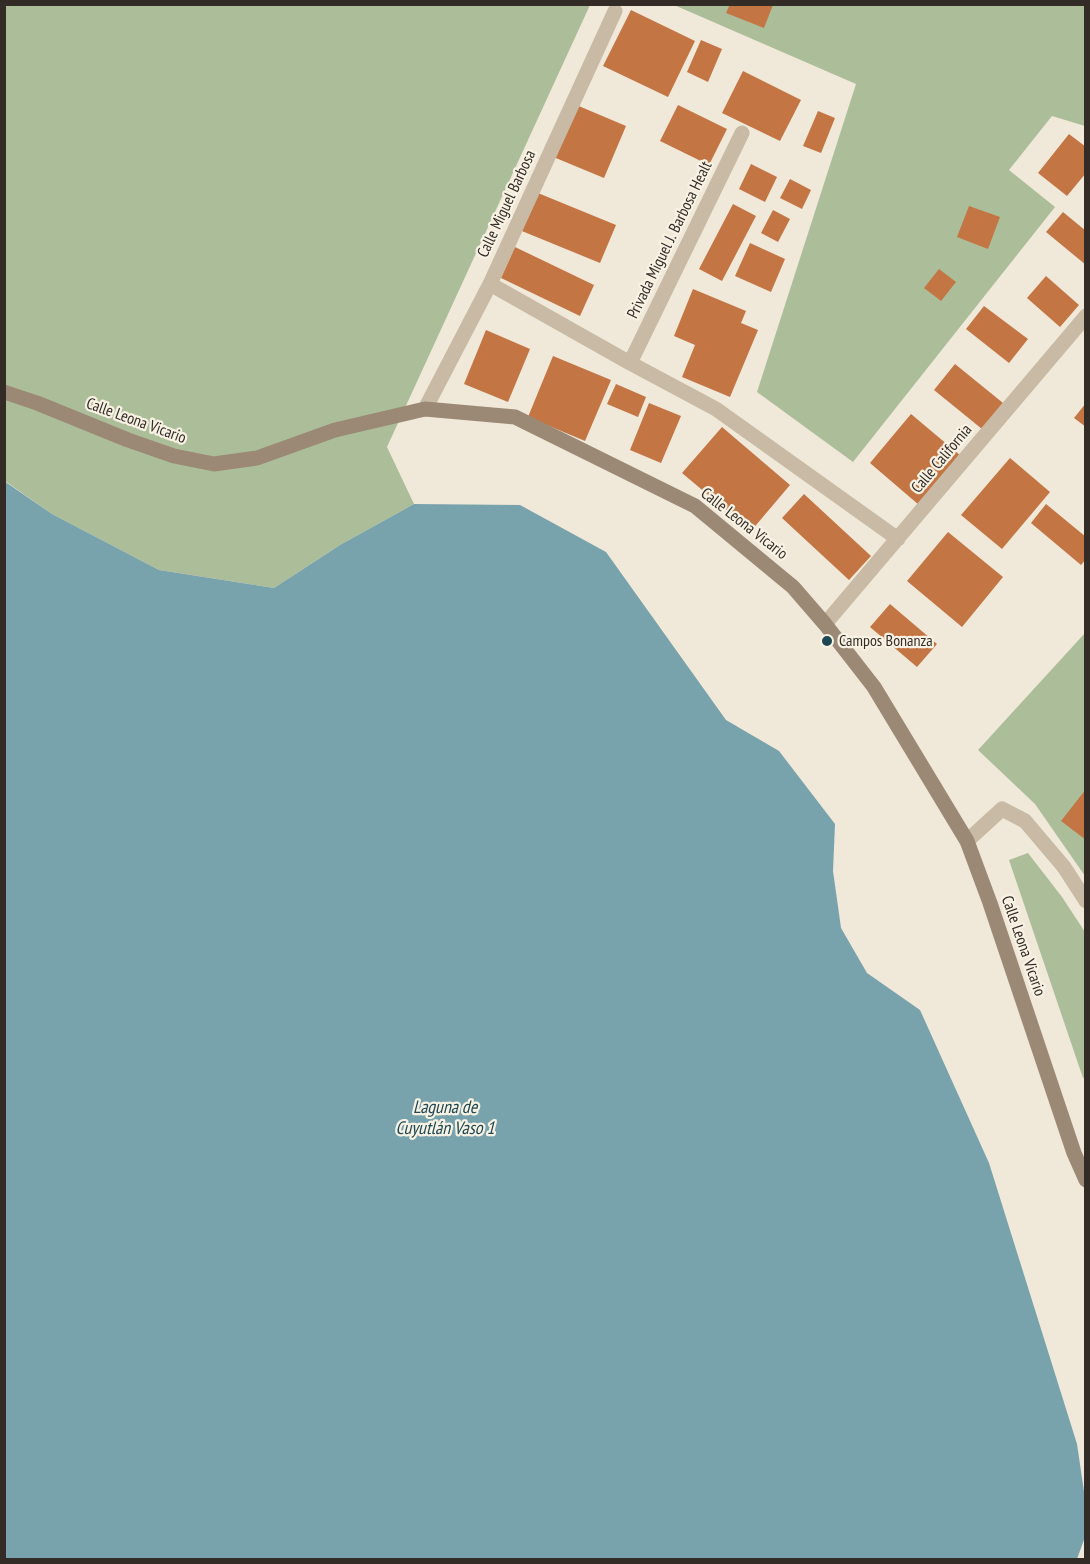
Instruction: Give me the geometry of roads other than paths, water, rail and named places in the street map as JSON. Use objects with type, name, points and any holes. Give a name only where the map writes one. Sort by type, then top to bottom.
[{"type":"main road","name":"Calle Leona Vicario","points":[[4,392],[165,453],[214,464],[257,458],[335,430],[425,409],[516,417],[695,506],[794,587],[825,624],[874,687],[967,841],[1074,1154],[1086,1180]]},
{"type":"street","name":"Calle Miguel Barbosa","points":[[425,409],[490,284],[615,12]]},
{"type":"street","name":"Privada Miguel J. Barbosa Healt","points":[[630,363],[742,133]]},
{"type":"street","points":[[490,284],[716,409],[898,539]]},
{"type":"street","name":"Calle California","points":[[825,624],[1086,316]]},
{"type":"street","points":[[967,841],[1002,809],[1025,821],[1064,867],[1086,901]]},
{"type":"water","name":"Laguna de Cuyutlán Vaso 1","points":[[4,481],[52,514],[159,570],[274,588],[340,545],[414,504],[520,505],[606,552],[726,720],[779,751],[835,824],[833,871],[841,928],[867,973],[920,1010],[989,1163],[1077,1444],[1086,1505],[1085,1537],[1077,1559],[5,1559]]},
{"type":"place","name":"Campos Bonanza","points":[[827,641]]}]
